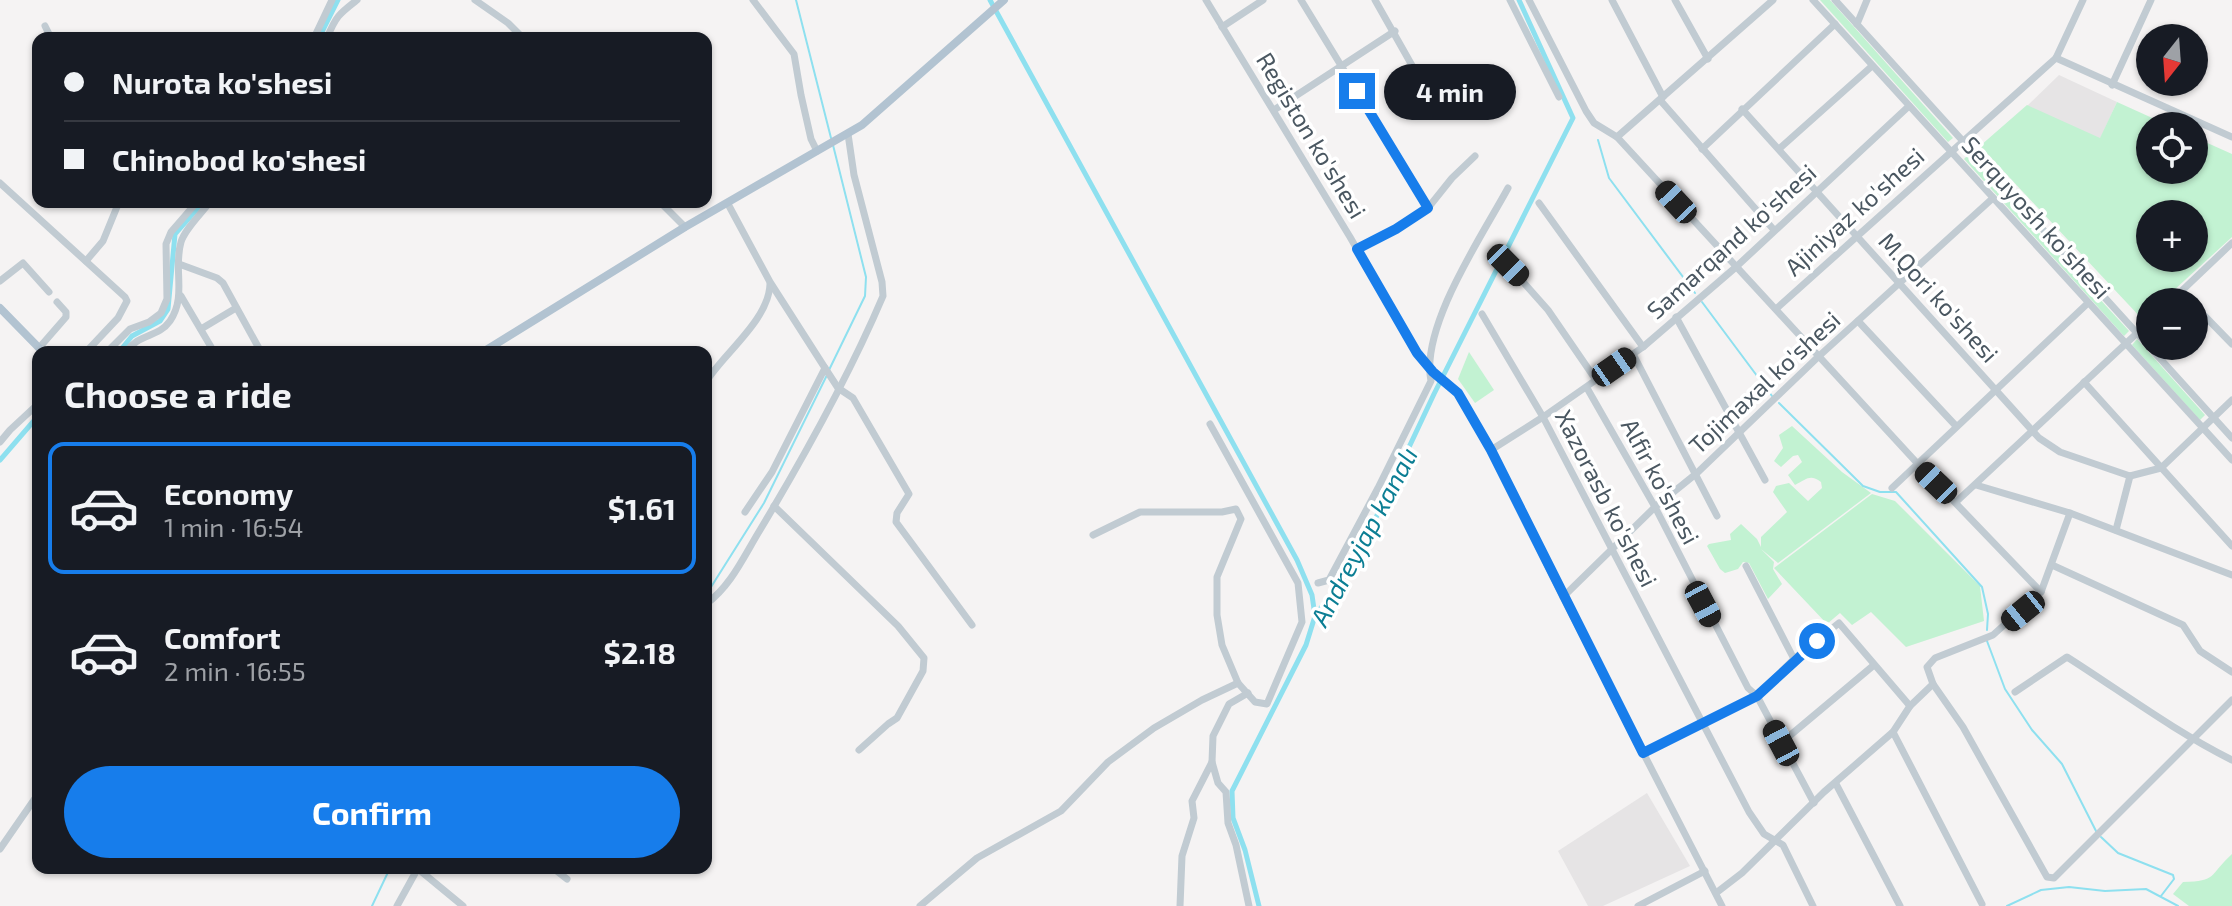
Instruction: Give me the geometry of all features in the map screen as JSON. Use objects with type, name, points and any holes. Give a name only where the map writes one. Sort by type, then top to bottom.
[{"type":"main road","points":[[493,346],[685,227],[844,136],[907,87],[1004,0]]},
{"type":"main road","points":[[0,308],[37,346]]},
{"type":"street","points":[[317,32],[332,0]]},
{"type":"street","points":[[329,32],[344,7],[357,0]]},
{"type":"street","points":[[475,0],[517,32]]},
{"type":"street","points":[[753,0],[794,54],[811,139],[820,150]]},
{"type":"street","name":"Registon ko'shesi","points":[[1206,0],[1417,353],[1431,370],[1453,387],[1491,450]]},
{"type":"street","points":[[1222,27],[1263,0]]},
{"type":"street","points":[[1301,0],[1428,208]]},
{"type":"street","points":[[1375,0],[1431,99]]},
{"type":"street","points":[[1510,0],[1559,97]]},
{"type":"street","points":[[1529,0],[1594,123],[1617,137],[1818,357],[2041,592]]},
{"type":"street","points":[[1612,0],[1661,99],[1774,230]]},
{"type":"street","points":[[1675,0],[1708,59]]},
{"type":"street","points":[[1617,137],[1773,0]]},
{"type":"street","name":"Serquyosh ko'shesi","points":[[1813,0],[2232,460]]},
{"type":"street","name":"Serquyosh ko'shesi","points":[[1835,0],[2136,332]]},
{"type":"street","points":[[1857,24],[1867,0]]},
{"type":"street","name":"Ajiniyaz ko'shesi","points":[[1776,309],[2056,58],[2083,0]]},
{"type":"street","points":[[2112,85],[2151,0]]},
{"type":"street","points":[[1702,149],[1835,24]]},
{"type":"street","points":[[45,26],[48,32]]},
{"type":"street","points":[[1274,110],[1395,31]]},
{"type":"street","points":[[2056,58],[2232,137]]},
{"type":"street","points":[[1779,149],[1872,66]]},
{"type":"street","name":"Samarqand ko'shesi","points":[[1491,450],[1587,388],[1643,347],[1736,267],[1909,106]]},
{"type":"street","name":"M.Qori ko'shesi","points":[[1742,109],[2047,445],[2130,476]]},
{"type":"street","points":[[712,598],[727,584],[774,506],[838,388],[883,296],[844,136]]},
{"type":"street","points":[[1357,249],[1428,208],[1475,156]]},
{"type":"street","points":[[0,183],[127,301],[118,318],[92,346]]},
{"type":"street","points":[[1318,583],[1329,580],[1431,381],[1439,318],[1508,188]]},
{"type":"street","name":"Tojimaxal ko'shesi","points":[[1563,597],[1655,507],[1697,473],[1818,357],[1993,198]]},
{"type":"street","points":[[1539,203],[1643,347]]},
{"type":"street","points":[[728,204],[770,282],[838,388],[853,398],[909,494],[897,513],[896,522],[972,625]]},
{"type":"street","points":[[86,261],[103,241],[117,208]]},
{"type":"street","points":[[113,346],[130,329],[149,322],[161,313],[167,299],[166,244],[171,232],[192,208]]},
{"type":"street","points":[[130,346],[134,340],[160,330],[169,321],[180,294],[182,238],[205,208]]},
{"type":"street","points":[[666,208],[685,227]]},
{"type":"street","points":[[2185,288],[2230,248]]},
{"type":"street","points":[[0,281],[23,263],[49,292]]},
{"type":"street","points":[[179,264],[223,283],[258,346]]},
{"type":"street","points":[[1508,265],[1548,310],[1596,380]]},
{"type":"street","points":[[712,375],[740,343],[765,304],[770,293],[770,282]]},
{"type":"street","points":[[180,294],[211,346]]},
{"type":"street","points":[[44,346],[67,314],[57,302]]},
{"type":"street","points":[[1892,488],[2088,303]]},
{"type":"street","points":[[201,329],[236,308]]},
{"type":"street","name":"Xazorasb ko'shesi","points":[[1482,314],[1543,417],[1749,812],[1764,834],[1783,845],[1813,906]]},
{"type":"street","points":[[1676,317],[1765,480]]},
{"type":"street","points":[[2208,320],[2232,344]]},
{"type":"street","points":[[1858,321],[1956,426]]},
{"type":"street","points":[[1956,502],[2136,334]]},
{"type":"street","points":[[1633,354],[1717,516]]},
{"type":"street","name":"Serquyosh ko'shesi","points":[[2161,360],[2232,438]]},
{"type":"street","points":[[745,512],[772,472],[825,368]]},
{"type":"street","points":[[2084,382],[2232,546]]},
{"type":"street","name":"Alfir ko'shesi","points":[[1587,388],[1655,507],[1748,688],[1757,696],[1814,803]]},
{"type":"street","points":[[2116,530],[2130,476],[2161,468],[2232,400]]},
{"type":"street","points":[[0,442],[32,410]]},
{"type":"street","points":[[1093,535],[1140,512],[1222,512],[1236,509],[1241,519],[1217,577],[1217,615],[1222,645],[1238,683],[1255,702],[1267,704],[1302,622],[1298,583],[1210,424]]},
{"type":"street","points":[[1491,450],[1722,906]]},
{"type":"street","points":[[1976,485],[2070,513],[2232,575]]},
{"type":"street","points":[[774,506],[898,626],[924,658],[923,671],[897,718],[859,750]]},
{"type":"street","points":[[2070,513],[2041,592],[1993,635],[1935,658],[1927,667],[1933,684],[1970,738],[2047,877],[2054,878],[2232,700]]},
{"type":"street","points":[[2052,565],[2183,625],[2200,651],[2232,672]]},
{"type":"street","points":[[1746,566],[1794,659]]},
{"type":"street","points":[[1643,753],[1757,696],[1794,659],[1839,623],[1910,706]]},
{"type":"street","points":[[2015,692],[2067,657],[2191,740],[2232,760]]},
{"type":"street","points":[[1781,743],[1874,665]]},
{"type":"street","points":[[920,906],[977,858],[1061,811],[1108,762],[1154,728],[1238,683]]},
{"type":"street","points":[[1716,893],[1777,842],[1814,803],[1893,732],[1910,706],[1933,684]]},
{"type":"street","points":[[1248,693],[1229,704],[1213,736],[1212,762],[1218,783],[1226,792],[1228,823],[1249,906]]},
{"type":"street","points":[[1893,732],[1982,904]]},
{"type":"street","points":[[1180,906],[1182,856],[1194,818],[1192,801],[1212,762]]},
{"type":"street","points":[[1836,784],[1900,906]]},
{"type":"street","points":[[0,849],[32,803]]},
{"type":"street","points":[[1638,906],[1705,871]]},
{"type":"street","points":[[397,906],[414,874]]},
{"type":"street","points":[[424,874],[463,906]]},
{"type":"street","points":[[561,874],[567,879]]},
{"type":"shaded area","points":[[2059,75],[2117,102],[2100,139],[2027,106]]},
{"type":"shaded area","points":[[1647,793],[1690,866],[1603,906],[1588,906],[1558,851]]},
{"type":"green space","points":[[1820,0],[1830,0],[1953,138],[1948,142]]},
{"type":"green space","points":[[2117,102],[2139,112],[2136,112],[2136,184],[2208,184],[2208,143],[2232,154],[2232,237],[2208,259],[2208,200],[2136,200],[2136,272],[2194,272],[2176,288],[2136,288],[2136,313],[1980,146],[2027,105],[2100,138]]},
{"type":"green space","points":[[1968,155],[2129,331],[2124,336],[1964,159]]},
{"type":"green space","points":[[1469,352],[1494,390],[1475,403],[1458,379]]},
{"type":"green space","points":[[2146,360],[2156,360],[2205,415],[2200,420]]},
{"type":"green space","points":[[1792,426],[1842,472],[1871,493],[1778,563],[1761,549],[1774,562],[1773,569],[1782,584],[1768,599],[1749,563],[1743,562],[1738,569],[1725,573],[1707,546],[1731,540],[1730,534],[1741,524],[1761,547],[1761,537],[1787,512],[1773,492],[1776,486],[1789,483],[1808,501],[1822,488],[1821,482],[1811,478],[1795,485],[1788,475],[1802,462],[1798,455],[1781,467],[1774,461],[1783,448],[1779,435]]},
{"type":"green space","points":[[1872,494],[1895,501],[1980,586],[1984,621],[1906,647],[1871,612],[1852,625],[1840,613],[1827,624],[1774,568]]},
{"type":"green space","points":[[2232,854],[2232,906],[2189,906],[2173,894],[2183,882],[2208,879]]},
{"type":"waterway","points":[[322,32],[338,0]]},
{"type":"waterway","points":[[796,0],[831,138]]},
{"type":"waterway","points":[[990,0],[1297,560],[1312,595],[1315,616]]},
{"type":"waterway","name":"Andreyjap kanalı","points":[[1259,906],[1245,850],[1233,818],[1232,791],[1306,645],[1315,616],[1356,560],[1434,394],[1573,118],[1519,0]]},
{"type":"waterway","points":[[1598,140],[1609,178],[1695,293]]},
{"type":"waterway","points":[[829,370],[865,296],[866,277],[833,145]]},
{"type":"waterway","points":[[124,346],[132,336],[160,321],[168,309],[175,234],[198,208]]},
{"type":"waterway","points":[[1702,302],[1772,396]]},
{"type":"waterway","points":[[712,585],[764,503],[827,375]]},
{"type":"waterway","points":[[1779,403],[1863,486],[1880,492],[1896,492],[1982,587],[1988,614],[1987,630]]},
{"type":"waterway","points":[[0,460],[32,423]]},
{"type":"waterway","points":[[1987,641],[2005,689],[2032,730],[2062,764],[2096,831]]},
{"type":"waterway","points":[[2101,837],[2118,853],[2173,875],[2174,879],[2161,896]]},
{"type":"waterway","points":[[372,906],[387,874]]},
{"type":"waterway","points":[[2007,906],[2041,890],[2069,887],[2105,891],[2146,889],[2178,906]]},
{"type":"route","points":[[1357,91],[1428,208],[1357,249],[1417,353],[1433,372],[1458,393],[1491,450],[1643,753],[1757,696],[1817,641]]}]
